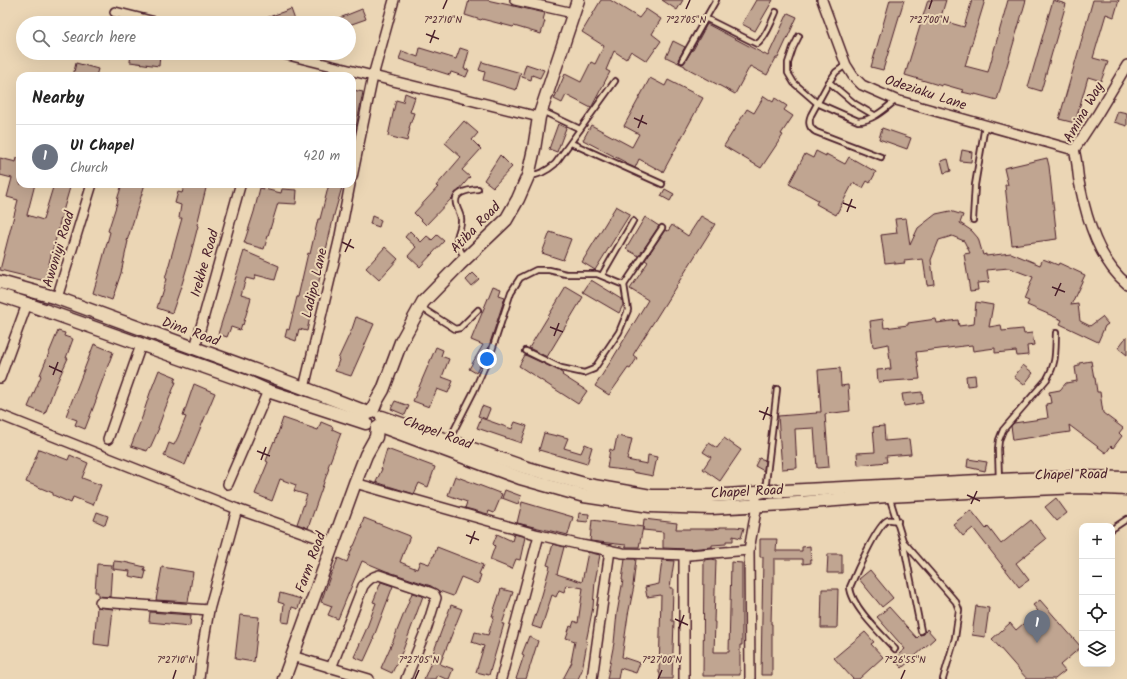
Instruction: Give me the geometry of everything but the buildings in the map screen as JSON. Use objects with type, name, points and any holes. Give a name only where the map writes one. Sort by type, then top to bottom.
[{"type":"street","points":[[356,157],[373,76],[394,0]]},
{"type":"street","points":[[515,0],[573,13]]},
{"type":"street","name":"Atiba Road","points":[[374,420],[376,402],[383,390],[401,342],[423,302],[506,220],[518,199],[528,176],[540,114],[578,0]]},
{"type":"street","name":"Odeziaku Lane","points":[[822,0],[846,65],[853,76],[862,85],[896,100],[1074,150]]},
{"type":"street","points":[[115,12],[131,16]]},
{"type":"street","points":[[308,60],[540,114]]},
{"type":"street","name":"Amina Way","points":[[1127,65],[1074,150],[1077,159],[1079,184],[1087,214],[1101,253],[1120,278],[1127,284]]},
{"type":"street","name":"Awoniyi Road","points":[[57,298],[91,188]]},
{"type":"street","name":"Irekhe Road","points":[[195,348],[239,188]]},
{"type":"street","name":"Ladipo Lane","points":[[304,388],[339,241],[349,188]]},
{"type":"street","name":"Dina Road","points":[[0,282],[57,298],[304,388],[374,420]]},
{"type":"street","name":"Dina Road","points":[[0,295],[250,383],[268,391],[374,420]]},
{"type":"street","points":[[0,378],[27,304]]},
{"type":"street","points":[[108,439],[141,345]]},
{"type":"street","points":[[228,484],[268,391]]},
{"type":"street","points":[[0,415],[237,509],[333,543]]},
{"type":"street","name":"Chapel Road","points":[[374,420],[449,440],[524,467],[588,484],[651,496],[759,496],[785,504],[889,496],[1081,487],[1127,489]]},
{"type":"street","name":"Chapel Road","points":[[374,420],[520,478],[584,496],[650,506],[711,508],[785,491],[999,480],[1080,477],[1127,478]]},
{"type":"street","name":"Farm Road","points":[[284,679],[366,455],[374,420]]},
{"type":"street","points":[[355,483],[539,535],[623,553],[684,555],[749,550]]},
{"type":"street","points":[[750,679],[749,550],[759,496]]},
{"type":"street","points":[[199,679],[209,610],[237,509]]},
{"type":"street","points":[[501,679],[539,535]]},
{"type":"street","points":[[592,679],[610,550]]},
{"type":"street","points":[[684,555],[684,679]]},
{"type":"street","points":[[331,668],[363,586],[372,577],[379,575],[434,594],[436,598],[427,627],[406,679]]},
{"type":"street","points":[[100,602],[209,610]]},
{"type":"street","points":[[292,656],[369,679]]},
{"type":"lane","points":[[682,60],[716,0]]},
{"type":"lane","points":[[705,18],[757,44],[760,43],[763,38],[776,12]]},
{"type":"lane","points":[[799,36],[788,63],[788,73],[794,83],[817,103],[858,121],[867,120],[896,100]]},
{"type":"lane","points":[[846,65],[836,72],[829,82],[809,120],[810,125],[812,130],[816,132],[881,157]]},
{"type":"lane","points":[[528,176],[546,172],[558,160],[615,81]]},
{"type":"lane","points":[[829,82],[855,104],[874,116]]},
{"type":"lane","points":[[540,114],[576,126],[580,129]]},
{"type":"lane","points":[[973,220],[975,185],[985,125]]},
{"type":"lane","points":[[570,143],[662,184]]},
{"type":"lane","points":[[465,259],[458,246],[457,240],[462,224],[461,216],[456,206],[456,200],[458,195],[465,190],[478,189]]},
{"type":"lane","points":[[602,275],[633,221]]},
{"type":"lane","points":[[526,351],[561,368],[584,373],[594,369],[619,332],[628,310],[624,286],[662,228]]},
{"type":"lane","points":[[449,440],[474,391],[492,350],[511,292],[520,278],[536,270],[549,270],[566,274],[602,275],[624,286]]},
{"type":"lane","points":[[420,307],[455,329],[460,328],[478,310]]},
{"type":"lane","points":[[999,480],[999,440],[1003,430],[1047,379],[1052,370],[1055,361],[1056,333]]},
{"type":"lane","points":[[759,496],[777,389]]},
{"type":"lane","points":[[889,496],[903,541],[921,631]]},
{"type":"lane","points":[[1115,527],[1127,519]]},
{"type":"lane","points":[[895,649],[858,607],[850,592],[850,587],[867,551],[883,524],[889,520],[898,521]]},
{"type":"lane","points":[[903,541],[956,602],[959,610],[955,638],[943,679]]},
{"type":"place","name":"UI Chapel","points":[[1037,643]]}]
